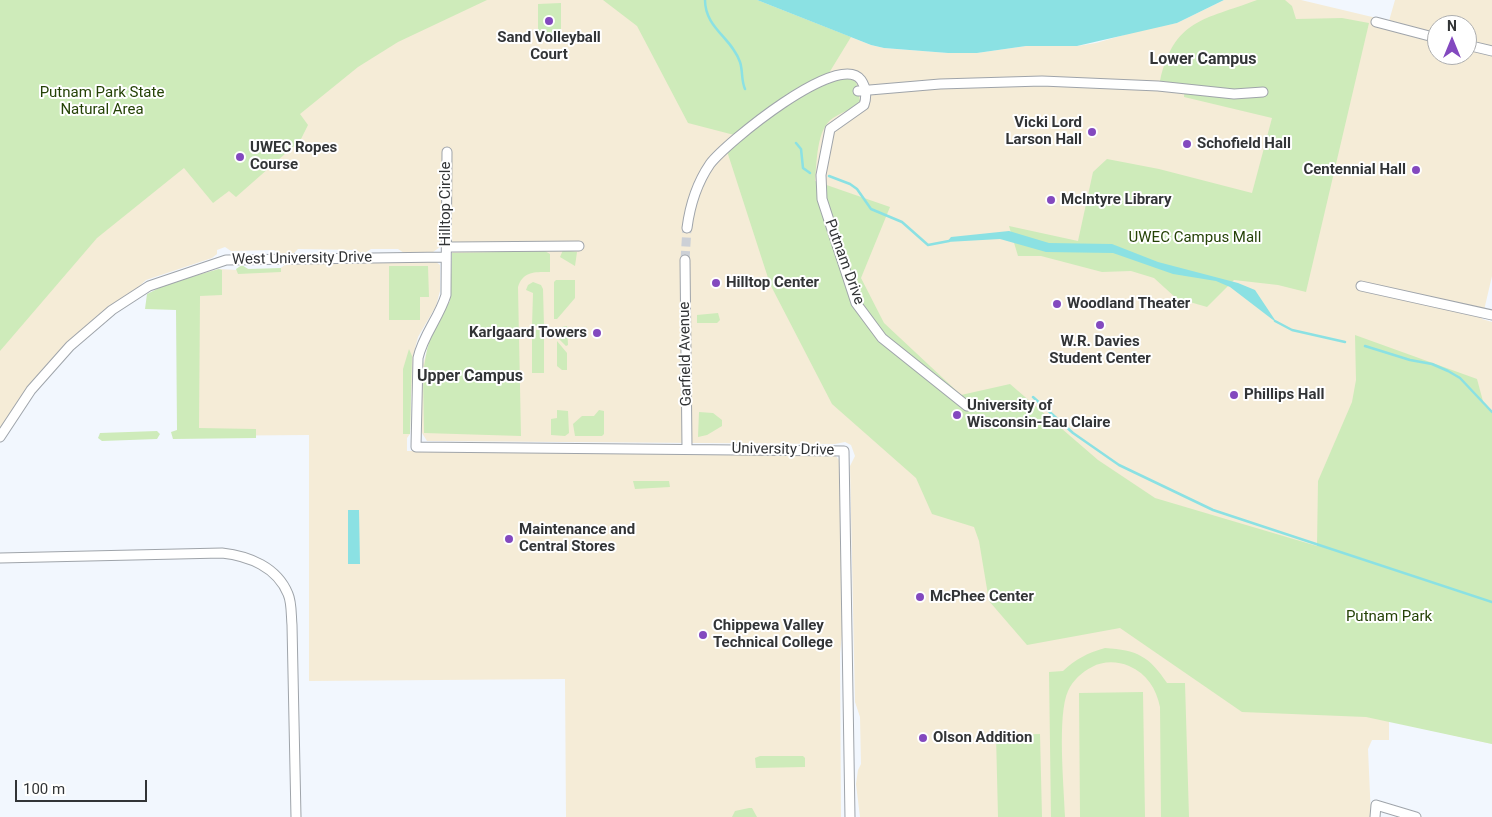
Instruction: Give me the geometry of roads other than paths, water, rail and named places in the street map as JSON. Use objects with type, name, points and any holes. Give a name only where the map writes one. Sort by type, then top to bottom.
[{"type":"street","points":[[1376,22],[1427,35]]},
{"type":"street","points":[[1477,47],[1492,51]]},
{"type":"street","points":[[687,228],[692,200],[701,179],[718,156],[745,131],[783,102],[840,74],[857,76],[862,82],[862,91],[940,84],[1042,81],[1158,86],[1223,94],[1263,92]]},
{"type":"street","name":"Putnam Drive","points":[[862,91],[864,105],[860,110],[834,124],[830,129],[826,144],[821,188],[832,232],[856,303],[882,338],[968,406]]},
{"type":"street","name":"Hilltop Circle","points":[[446,257],[447,152]]},
{"type":"street","points":[[452,247],[580,246]]},
{"type":"street","name":"West University Drive","points":[[0,437],[32,390],[81,335],[140,291],[158,283],[226,260],[446,257]]},
{"type":"street","name":"University Drive","points":[[446,257],[446,295],[442,308],[420,347],[418,358],[416,447],[844,450],[850,817]]},
{"type":"street","name":"Garfield Avenue","points":[[685,260],[687,448]]},
{"type":"street","points":[[1361,286],[1492,312]]},
{"type":"street","points":[[0,558],[222,553],[241,555],[278,576],[289,596],[292,625],[296,817]]},
{"type":"street","points":[[1375,817],[1376,806],[1416,817]]},
{"type":"water","points":[[757,0],[1224,0],[1177,23],[1077,46],[1026,46],[977,53],[948,53],[884,48],[871,45]]},
{"type":"water","points":[[1009,231],[1049,243],[1112,244],[1158,262],[1238,283],[1255,290],[1277,323],[1230,287],[1216,281],[1173,274],[1113,253],[1046,252],[1000,239],[947,242],[951,237]]},
{"type":"water","points":[[348,510],[359,510],[360,564],[348,564]]},
{"type":"waterway","points":[[705,0],[709,18],[731,46],[740,62],[745,89]]},
{"type":"waterway","points":[[796,143],[801,149],[803,168],[810,173]]},
{"type":"waterway","points":[[829,176],[850,184],[857,189],[871,209],[902,222],[928,245],[949,241]]},
{"type":"waterway","points":[[1275,321],[1292,330],[1345,342]]},
{"type":"waterway","points":[[1365,346],[1410,360],[1432,364],[1448,371],[1460,378],[1492,412]]},
{"type":"waterway","points":[[1033,397],[1073,433],[1119,465],[1213,510],[1492,602]]},
{"type":"tunnel","points":[[685,260],[687,228]]},
{"type":"place","name":"Sand Volleyball Court","points":[[549,21]]},
{"type":"place","name":"Vicki Lord Larson Hall","points":[[1092,132]]},
{"type":"place","name":"Schofield Hall","points":[[1187,144]]},
{"type":"place","name":"UWEC Ropes Course","points":[[240,157]]},
{"type":"place","name":"Centennial Hall","points":[[1416,170]]},
{"type":"place","name":"McIntyre Library","points":[[1051,200]]},
{"type":"place","name":"Hilltop Center","points":[[716,283]]},
{"type":"place","name":"Woodland Theater","points":[[1057,304]]},
{"type":"place","name":"W.R. Davies Student Center","points":[[1100,325]]},
{"type":"place","name":"Karlgaard Towers","points":[[597,333]]},
{"type":"place","name":"Phillips Hall","points":[[1234,395]]},
{"type":"place","name":"University of Wisconsin-Eau Claire","points":[[957,415]]},
{"type":"place","name":"Maintenance and Central Stores","points":[[509,539]]},
{"type":"place","name":"McPhee Center","points":[[920,597]]},
{"type":"place","name":"Chippewa Valley Technical College","points":[[703,635]]},
{"type":"place","name":"Olson Addition","points":[[923,738]]},
{"type":"district","name":"Lower Campus","points":[[1203,60]]},
{"type":"district","name":"Upper Campus","points":[[470,377]]},
{"type":"park label","name":"Putnam Park State Natural Area","points":[[102,102]]},
{"type":"park label","name":"UWEC Campus Mall","points":[[1195,238]]},
{"type":"park label","name":"Putnam Park","points":[[1389,617]]}]
